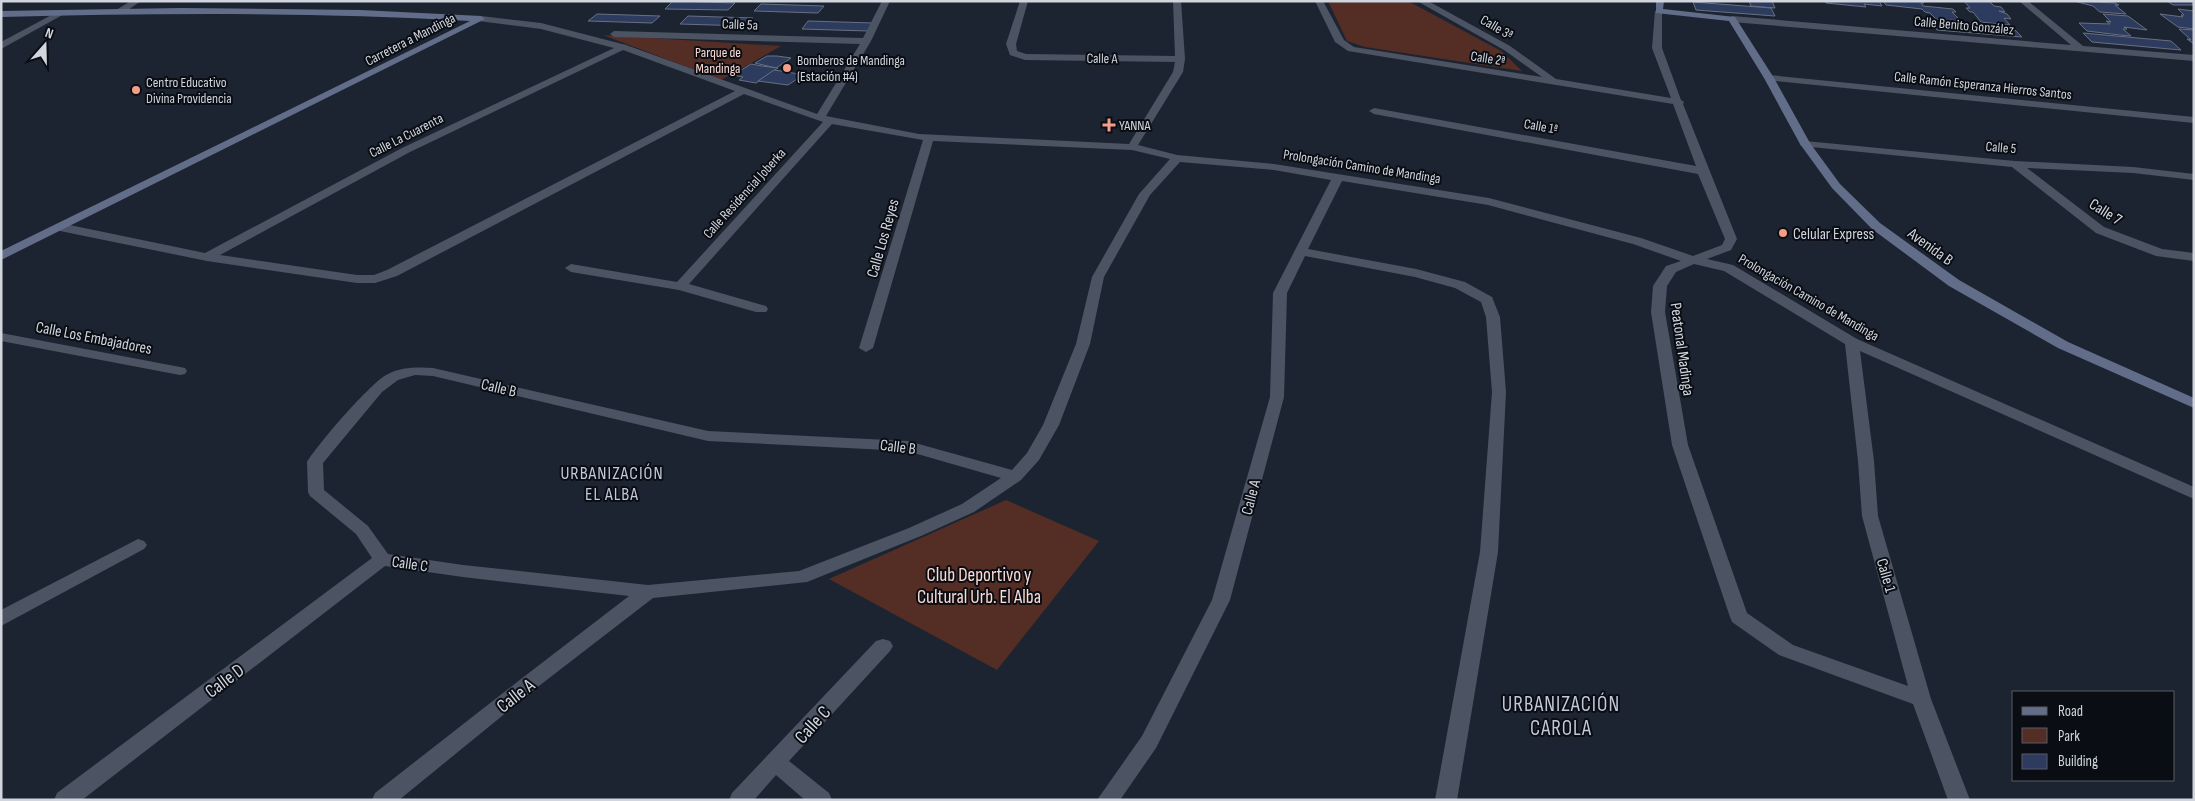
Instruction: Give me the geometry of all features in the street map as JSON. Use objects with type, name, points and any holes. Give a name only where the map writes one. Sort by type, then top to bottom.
[{"type":"street","points":[[119,12],[137,1]]},
{"type":"street","name":"Calle Residencial Joberka","points":[[680,286],[825,119],[886,1]]},
{"type":"street","name":"Calle A","points":[[1024,1],[1011,44],[1013,53],[1025,57],[1180,59]]},
{"type":"street","points":[[1132,147],[1178,72],[1180,59],[1177,1]]},
{"type":"street","name":"Calle 2ª","points":[[1320,1],[1340,42],[1351,49],[1679,102]]},
{"type":"street","name":"Calle 3ª","points":[[1422,1],[1507,48],[1556,82]]},
{"type":"street","points":[[2023,1],[2080,48]]},
{"type":"street","points":[[1660,6],[1732,19]]},
{"type":"street","name":"Peatonal Madinga","points":[[1660,6],[1657,48],[1679,102],[1703,172],[1731,239],[1727,247],[1671,269],[1660,286],[1658,312],[1680,445],[1739,617],[1786,650],[1921,699]]},
{"type":"street","name":"Carretera a Mandinga","points":[[1,14],[277,10],[399,13],[482,19]]},
{"type":"street","points":[[1,46],[62,13]]},
{"type":"street","name":"Carretera a Mandinga","points":[[1,256],[482,19]]},
{"type":"street","name":"Prolongación Camino de Mandinga","points":[[482,19],[541,26],[623,48],[825,119],[929,137],[1132,147],[1177,158],[1217,160],[1274,167],[1489,202],[1637,241],[1692,260],[1728,268],[1852,342],[2194,494]]},
{"type":"street","name":"Calle Benito González","points":[[1732,19],[2194,58]]},
{"type":"street","name":"Avenida B","points":[[1732,19],[1769,78],[1805,144],[1836,186],[1876,226],[1954,283],[2063,345],[2194,404]]},
{"type":"street","name":"Calle 5a","points":[[614,34],[866,41]]},
{"type":"street","name":"Calle La Cuarenta","points":[[207,257],[406,150],[623,48]]},
{"type":"street","name":"Calle Ramón Esperanza Hierros Santos","points":[[1769,78],[2194,120]]},
{"type":"street","points":[[60,227],[207,257],[357,279],[375,279],[392,273],[742,91]]},
{"type":"street","name":"Calle 1ª","points":[[1374,111],[1703,172]]},
{"type":"street","name":"Calle Los Reyes","points":[[866,348],[929,137]]},
{"type":"street","name":"Calle 5","points":[[1805,144],[2015,164],[2133,170],[2194,177]]},
{"type":"street","points":[[648,592],[801,577],[915,532],[968,508],[1015,476],[1033,456],[1051,425],[1082,344],[1098,277],[1145,194],[1177,158]]},
{"type":"street","name":"Calle 7","points":[[2015,164],[2100,230],[2160,253],[2194,257]]},
{"type":"street","name":"Calle A","points":[[1108,800],[1149,742],[1221,600],[1277,397],[1280,293],[1338,177]]},
{"type":"street","points":[[1300,251],[1416,274],[1460,285],[1487,300],[1493,317],[1499,392],[1489,552],[1446,800]]},
{"type":"street","points":[[571,268],[680,286],[761,309]]},
{"type":"street","name":"Calle Los Embajadores","points":[[1,338],[180,371]]},
{"type":"street","name":"Calle 1","points":[[1852,342],[1866,461],[1870,516],[1921,699],[1959,800]]},
{"type":"street","name":"Calle B","points":[[393,377],[415,371],[433,372],[708,436],[908,446],[1015,476]]},
{"type":"street","name":"Calle C","points":[[393,377],[377,389],[315,462],[316,492],[362,530],[382,559],[463,571],[648,592]]},
{"type":"street","points":[[1,619],[138,545]]},
{"type":"street","name":"Calle D","points":[[65,800],[382,559]]},
{"type":"street","name":"Calle A","points":[[383,800],[528,684],[648,592]]},
{"type":"street","name":"Calle C","points":[[740,800],[883,646]]},
{"type":"street","points":[[776,763],[822,800]]},
{"type":"green space","points":[[1328,1],[1408,1],[1501,51],[1522,71],[1365,47],[1347,41]]},
{"type":"green space","name":"Parque de Mandinga","points":[[603,35],[781,46],[721,80]]},
{"type":"green space","name":"Club Deportivo y Cultural Urb. El Alba","points":[[1006,500],[1099,541],[997,670],[829,579]]},
{"type":"building","points":[[673,1],[735,3],[728,10],[665,9]]},
{"type":"building","points":[[1749,1],[1772,1],[1775,8],[1751,6]]},
{"type":"building","points":[[1825,1],[1879,1],[1882,6],[1864,4],[1866,7],[1826,3]]},
{"type":"building","points":[[1883,1],[1922,1],[1924,3],[1921,3],[1923,6],[1953,9],[1956,12],[1952,12],[1961,21],[1936,19],[1922,9],[1886,5]]},
{"type":"building","points":[[1964,1],[1989,1],[1994,6],[2001,7],[2005,12],[1999,11],[2007,14],[2011,19],[2004,18],[2010,25],[1981,22],[1973,12],[1966,8],[1970,8]]},
{"type":"building","points":[[2074,1],[2115,3],[2126,14],[2100,12],[2093,6]]},
{"type":"building","points":[[2167,1],[2194,1],[2194,4],[2192,4],[2194,5],[2173,5]]},
{"type":"building","points":[[1693,2],[1771,8],[1775,16],[1696,10]]},
{"type":"building","points":[[761,4],[824,6],[818,13],[754,11]]},
{"type":"building","points":[[2178,9],[2194,11],[2194,29],[2178,27],[2160,14],[2183,17],[2181,15],[2184,15]]},
{"type":"building","points":[[597,14],[660,16],[652,23],[588,21]]},
{"type":"building","points":[[2103,14],[2128,16],[2147,30],[2124,27],[2127,29],[2123,29],[2131,36],[2120,35],[2087,31],[2079,23],[2110,24],[2106,21],[2111,22]]},
{"type":"building","points":[[688,16],[753,18],[746,26],[680,24]]},
{"type":"building","points":[[808,21],[873,23],[868,31],[802,29]]},
{"type":"building","points":[[1930,21],[2013,28],[2022,37],[1937,30]]},
{"type":"building","points":[[2179,29],[2194,30],[2194,44],[2187,39],[2191,40]]},
{"type":"building","points":[[2083,33],[2171,41],[2181,50],[2092,42]]},
{"type":"building","points":[[767,56],[791,58],[776,68],[755,63]]},
{"type":"building","points":[[751,64],[778,68],[756,83],[739,80],[743,77],[733,75]]},
{"type":"building","points":[[774,70],[803,75],[788,85],[758,81]]},
{"type":"place","name":"Bomberos de Mandinga (Estación #4)","points":[[787,68]]},
{"type":"place","name":"Centro Educativo Divina Providencia","points":[[136,90]]},
{"type":"place","name":"YANNA","points":[[1109,125]]},
{"type":"place","name":"Celular Express","points":[[1783,233]]},
{"type":"district","name":"URBANIZACIÓN EL ALBA","points":[[612,483]]},
{"type":"district","name":"URBANIZACIÓN CAROLA","points":[[1561,716]]}]
